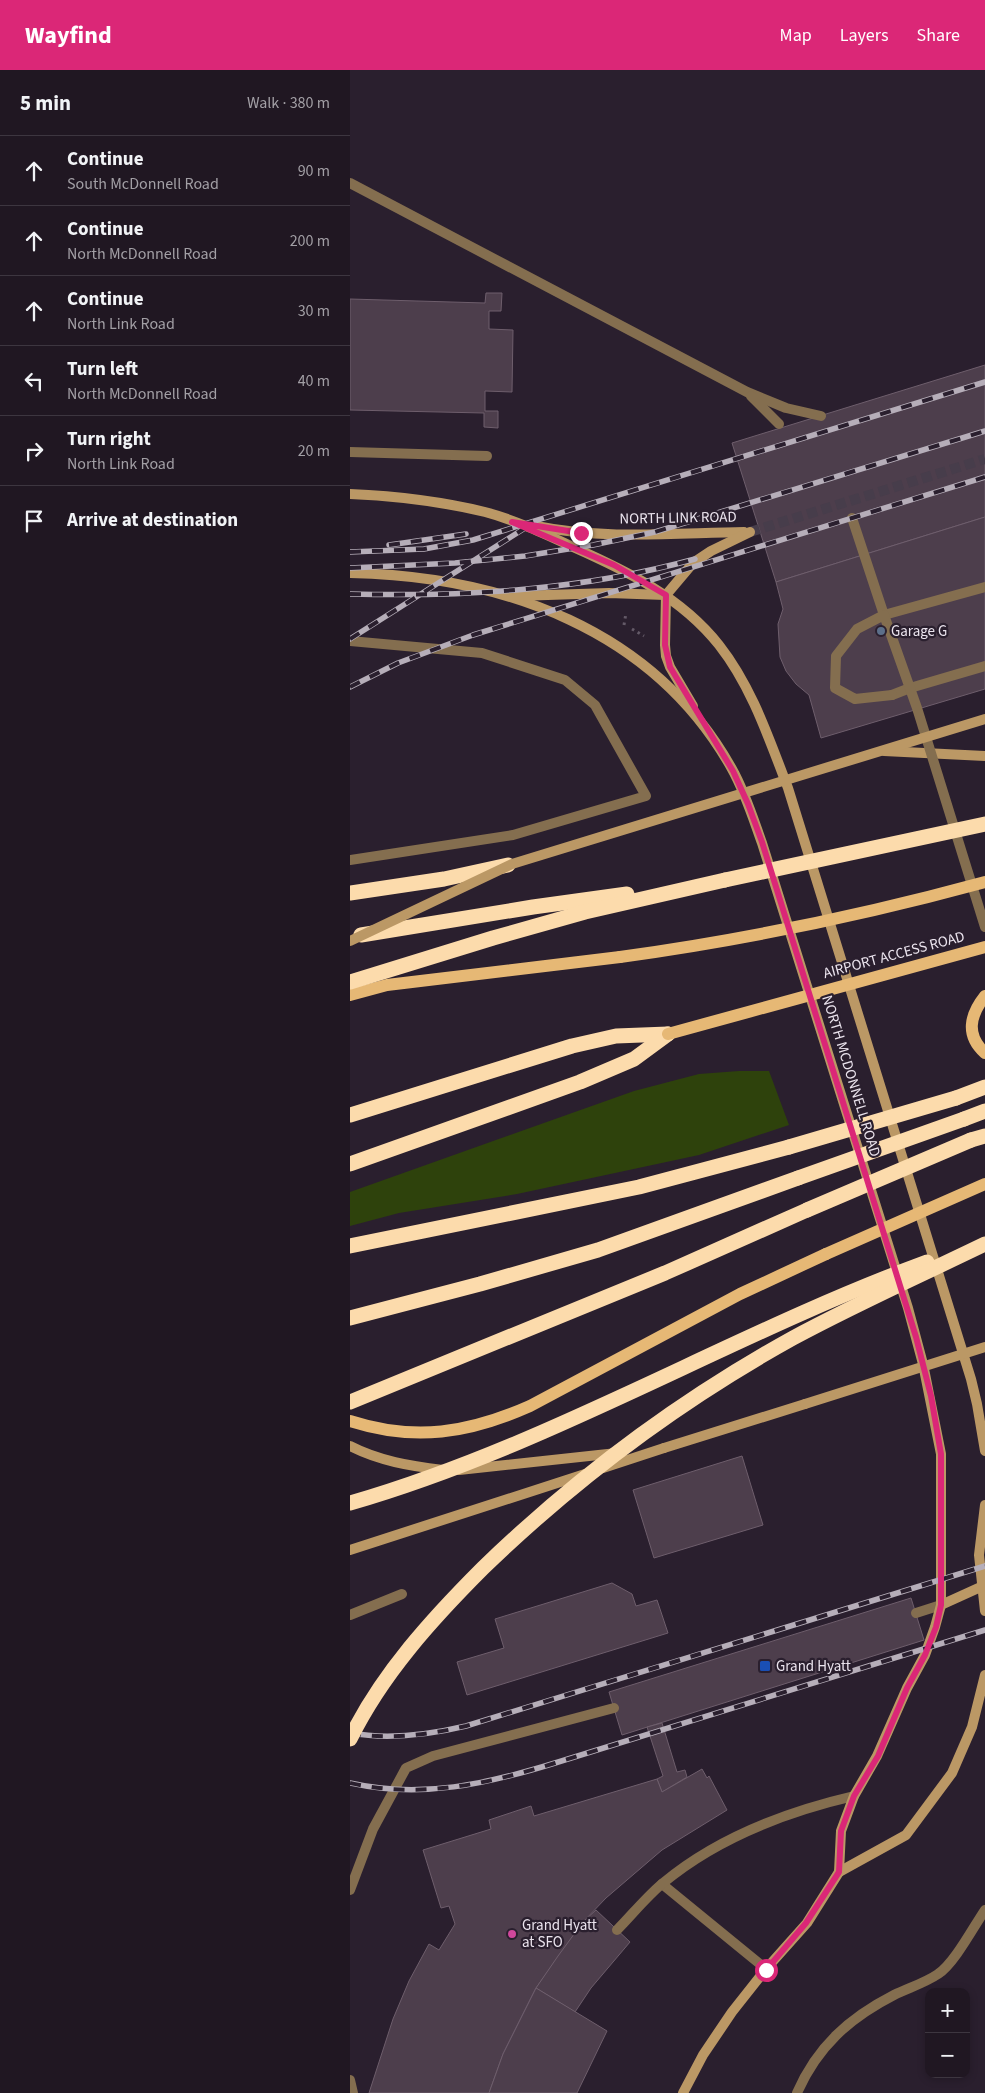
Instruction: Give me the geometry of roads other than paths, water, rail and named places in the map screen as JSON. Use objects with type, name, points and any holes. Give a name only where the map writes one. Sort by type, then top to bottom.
[{"type":"highway","points":[[350,982],[584,912],[985,824]]},
{"type":"highway","points":[[350,893],[444,879],[512,864]]},
{"type":"highway","points":[[350,939],[533,907],[725,880]]},
{"type":"highway","points":[[350,1115],[572,1046],[616,1036],[668,1034]]},
{"type":"highway","points":[[350,1164],[580,1082],[634,1059],[668,1034]]},
{"type":"highway","points":[[350,1246],[639,1188],[789,1148],[985,1088]]},
{"type":"highway","points":[[350,1318],[532,1270],[598,1250],[985,1111]]},
{"type":"highway","points":[[350,1402],[657,1276],[978,1138]]},
{"type":"highway","points":[[350,1503],[442,1473],[504,1449],[844,1294],[985,1242]]},
{"type":"highway","points":[[350,1739],[379,1689],[435,1618],[498,1554],[573,1488],[680,1408],[742,1368],[843,1312],[985,1242]]},
{"type":"main road","points":[[350,995],[387,985],[563,965],[751,937],[881,909],[985,882]]},
{"type":"main road","name":"AIRPORT ACCESS ROAD","points":[[668,1034],[985,947]]},
{"type":"main road","points":[[985,996],[974,1011],[970,1024],[972,1036],[985,1053]]},
{"type":"main road","points":[[350,1421],[371,1428],[396,1432],[438,1433],[470,1428],[502,1418],[555,1393],[740,1294],[892,1223],[985,1184]]},
{"type":"street","name":"NORTH MCDONNELL ROAD","points":[[350,494],[420,499],[478,511],[512,522],[614,565],[666,595],[707,630],[735,669],[758,713],[788,788],[971,1379],[985,1451]]},
{"type":"street","name":"NORTH LINK ROAD","points":[[512,522],[581,533],[616,535],[750,532],[729,541],[693,563],[666,595]]},
{"type":"street","name":"NORTH MCDONNELL ROAD","points":[[350,572],[419,578],[468,586],[509,596],[570,620],[622,649],[670,688],[704,726],[733,771],[748,804],[762,842],[916,1337],[931,1396],[941,1454],[941,1605],[936,1627],[878,1756],[854,1796],[841,1831],[839,1872]]},
{"type":"street","points":[[509,596],[609,593],[666,595],[666,656],[670,667],[704,726]]},
{"type":"street","points":[[350,939],[512,864],[985,719]]},
{"type":"street","points":[[883,751],[985,756]]},
{"type":"street","points":[[350,1550],[664,1448],[985,1347]]},
{"type":"street","points":[[350,1446],[365,1454],[390,1462],[447,1471],[664,1448]]},
{"type":"street","points":[[985,1505],[979,1555],[985,1611]]},
{"type":"street","points":[[941,1605],[983,1586]]},
{"type":"street","points":[[683,2093],[703,2054],[732,2012],[806,1923],[839,1872],[906,1835],[952,1773],[972,1727],[985,1675]]},
{"type":"lane","points":[[350,183],[746,392],[786,408],[822,416]]},
{"type":"lane","points":[[746,392],[779,424]]},
{"type":"lane","points":[[350,452],[488,456]]},
{"type":"lane","points":[[852,518],[910,688],[985,927]]},
{"type":"lane","points":[[985,587],[884,615],[856,629],[836,656],[835,688],[855,699],[892,695],[985,666]]},
{"type":"lane","points":[[350,641],[482,653],[565,680],[595,705],[646,796],[513,835],[350,860]]},
{"type":"lane","points":[[350,1615],[402,1594]]},
{"type":"lane","points":[[916,1613],[941,1605]]},
{"type":"lane","points":[[350,1890],[373,1829],[406,1768],[433,1756],[614,1708]]},
{"type":"lane","points":[[617,1930],[662,1884],[692,1862],[755,1827],[821,1803],[854,1796]]},
{"type":"lane","points":[[662,1884],[766,1970]]},
{"type":"lane","points":[[797,2093],[804,2076],[830,2040],[858,2016],[894,1995],[940,1974],[957,1953],[985,1910]]},
{"type":"lane","points":[[350,2080],[353,2093]]},
{"type":"tunnel","points":[[750,532],[985,459]]},
{"type":"railway","points":[[350,552],[424,549],[473,540],[985,382]]},
{"type":"railway","points":[[350,568],[455,563],[525,556],[593,545],[655,532],[985,431]]},
{"type":"railway","points":[[350,687],[398,663],[473,635],[985,477]]},
{"type":"railway","points":[[350,639],[525,528]]},
{"type":"railway","points":[[389,545],[466,534]]},
{"type":"railway","points":[[350,594],[437,594],[524,589],[610,578],[653,570],[695,559]]},
{"type":"railway","points":[[350,1733],[394,1736],[437,1732],[466,1726],[985,1566]]},
{"type":"railway","points":[[350,1783],[376,1788],[428,1789],[479,1783],[530,1771],[985,1630]]},
{"type":"place","name":"Garage G","points":[[881,631]]},
{"type":"place","name":"Grand Hyatt","points":[[765,1666]]},
{"type":"place","name":"Grand Hyatt at SFO","points":[[512,1934]]}]
